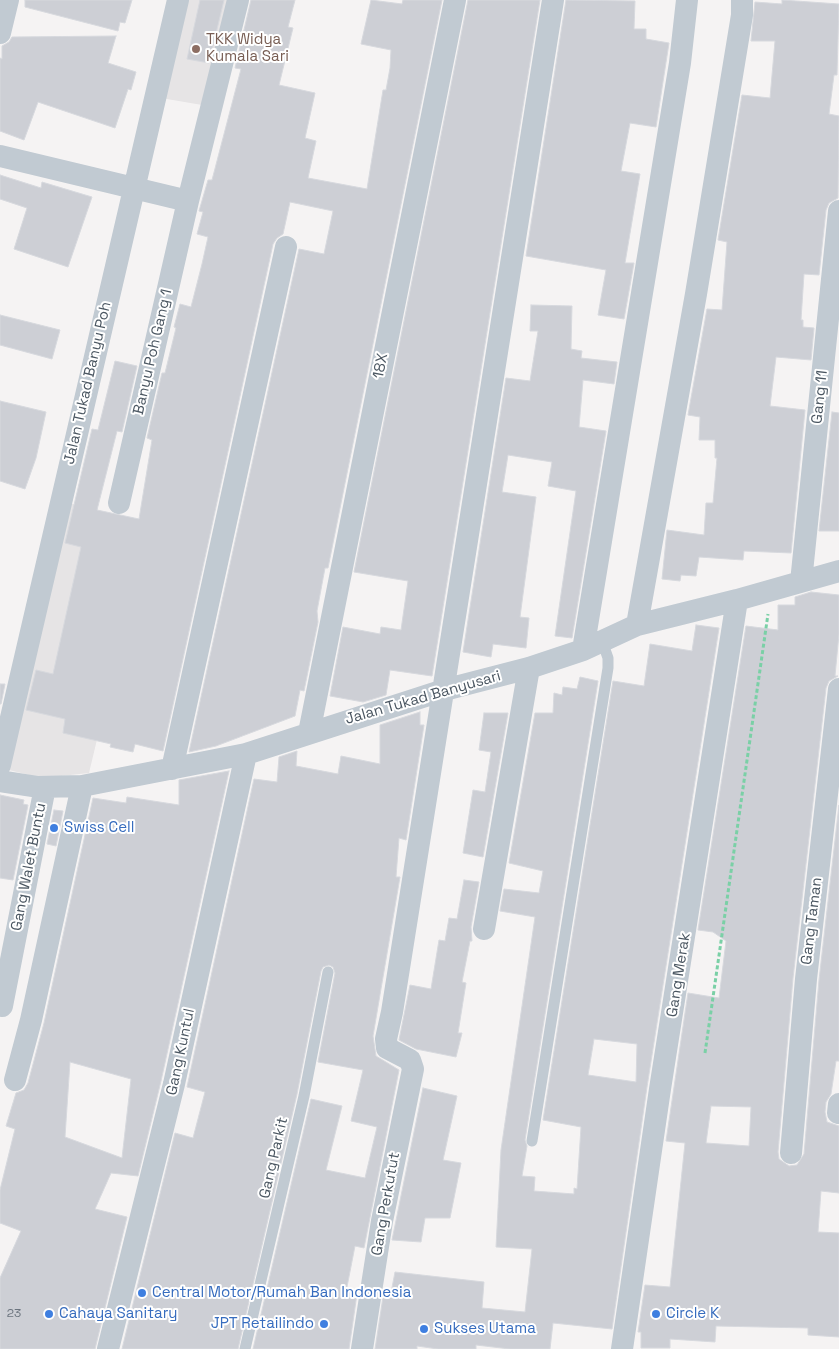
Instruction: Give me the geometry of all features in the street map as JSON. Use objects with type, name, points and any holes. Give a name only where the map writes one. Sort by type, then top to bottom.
[{"type":"street","points":[[0,33],[8,0]]},
{"type":"street","name":"Jalan Tukad Banyu Poh","points":[[0,765],[178,0]]},
{"type":"street","name":"Banyu Poh Gang 1","points":[[119,503],[188,201],[238,0]]},
{"type":"street","name":"18X","points":[[309,733],[455,0]]},
{"type":"street","points":[[444,690],[553,0]]},
{"type":"street","points":[[592,646],[680,63],[687,0]]},
{"type":"street","points":[[637,625],[699,274],[741,24],[742,0]]},
{"type":"street","points":[[0,156],[188,201]]},
{"type":"street","name":"Gang 11","points":[[802,582],[839,211]]},
{"type":"street","points":[[172,769],[286,247]]},
{"type":"street","name":"Jalan Tukad Banyusari","points":[[0,781],[45,787],[82,786],[246,754],[444,690],[528,668],[592,646],[637,625],[771,591],[839,571]]},
{"type":"street","name":"Gang Merak","points":[[622,1349],[660,1088],[737,600]]},
{"type":"street","points":[[484,929],[528,668]]},
{"type":"street","name":"Gang Taman","points":[[791,1153],[806,979],[839,689]]},
{"type":"street","name":"Gang Perkutut","points":[[362,1349],[382,1221],[412,1069],[410,1060],[387,1048],[386,1039],[444,690]]},
{"type":"street","name":"Gang Kuntul","points":[[108,1349],[174,1084],[246,754]]},
{"type":"street","points":[[15,1080],[32,1020],[82,786]]},
{"type":"street","name":"Gang Walet Buntu","points":[[2,1006],[45,787]]},
{"type":"lane","points":[[532,1141],[608,668],[608,658],[592,646]]},
{"type":"lane","name":"Gang Parkit","points":[[245,1349],[306,1087],[328,972]]},
{"type":"path","points":[[705,1053],[771,591]]},
{"type":"shaded area","name":"TKK Widya Kumala Sari","points":[[184,0],[231,0],[208,106],[161,98]]},
{"type":"shaded area","points":[[69,503],[149,522],[89,773],[41,778],[5,769]]},
{"type":"building","points":[[25,0],[132,0],[125,23],[120,22],[118,31],[25,7]]},
{"type":"building","points":[[200,0],[224,0],[209,63],[187,59]]},
{"type":"building","points":[[251,0],[295,0],[288,27],[293,28],[279,85],[315,93],[305,138],[316,141],[308,178],[367,189],[383,90],[386,90],[390,68],[391,50],[361,44],[371,0],[402,4],[403,0],[442,0],[328,568],[325,568],[317,611],[318,622],[304,691],[300,690],[295,716],[216,746],[189,752],[299,249],[324,254],[333,211],[290,202],[283,234],[273,244],[163,751],[135,744],[133,752],[110,747],[111,744],[63,733],[65,719],[26,710],[36,670],[53,674],[81,547],[65,543],[92,429],[98,430],[115,361],[137,366],[122,432],[117,431],[97,510],[139,519],[152,440],[147,438],[162,373],[165,373],[180,304],[191,307],[202,264],[208,237],[197,234],[203,212],[199,211],[208,180],[212,180],[241,69],[235,68]]},
{"type":"building","points":[[468,0],[540,0],[432,676],[390,670],[386,695],[363,702],[330,696],[343,627],[380,634],[381,627],[401,630],[408,581],[354,572]]},
{"type":"building","points":[[566,0],[635,1],[634,29],[646,29],[646,39],[669,43],[656,127],[630,123],[621,171],[640,174],[625,263],[634,263],[624,319],[598,315],[606,270],[526,256]]},
{"type":"building","points":[[782,0],[839,4],[837,75],[834,75],[829,114],[839,116],[838,198],[829,203],[826,210],[819,275],[804,274],[801,320],[803,320],[803,327],[814,328],[811,360],[776,357],[770,406],[805,410],[791,553],[744,551],[743,560],[699,557],[696,576],[681,575],[680,581],[662,579],[667,530],[704,535],[706,503],[713,503],[717,458],[715,458],[715,440],[699,440],[700,417],[688,415],[707,309],[722,310],[727,242],[718,240],[742,95],[770,98],[775,41],[751,41],[755,2],[782,4]]},
{"type":"building","points":[[116,36],[108,63],[136,72],[131,90],[128,89],[115,128],[38,102],[24,140],[0,131],[0,58],[2,59],[2,46],[9,42],[12,37]]},
{"type":"building","points":[[0,175],[41,188],[42,182],[92,197],[68,267],[14,249],[27,208],[0,199]]},
{"type":"building","points":[[531,305],[572,306],[571,349],[582,351],[581,358],[617,362],[614,384],[583,380],[579,427],[606,431],[572,638],[555,636],[576,491],[548,486],[552,462],[508,455],[502,492],[536,497],[520,617],[529,618],[526,648],[493,644],[491,657],[463,652],[506,378],[530,381],[538,331],[530,331]]},
{"type":"building","points":[[0,315],[60,330],[52,359],[0,345]]},
{"type":"building","points":[[0,401],[46,412],[36,458],[25,489],[0,481]]},
{"type":"building","points":[[832,412],[839,413],[839,531],[819,531]]},
{"type":"building","points":[[811,592],[839,595],[839,634],[835,676],[838,676],[829,681],[826,688],[793,978],[778,1152],[779,1159],[789,1166],[797,1165],[804,1154],[819,980],[839,805],[839,1061],[836,1061],[831,1094],[826,1102],[825,1112],[827,1122],[839,1126],[839,1193],[821,1191],[818,1232],[839,1233],[839,1337],[808,1335],[808,1328],[716,1326],[715,1342],[670,1339],[670,1348],[641,1348],[641,1332],[638,1332],[645,1285],[670,1287],[685,1143],[666,1141],[688,993],[719,998],[726,941],[713,932],[698,930],[746,626],[778,630],[778,605],[795,605],[795,597]],"holes":[[[711,1106],[751,1107],[749,1146],[706,1143]]]},
{"type":"building","points":[[696,625],[719,628],[647,1087],[612,1329],[553,1323],[550,1349],[510,1349],[476,1345],[476,1349],[438,1349],[417,1346],[417,1349],[375,1349],[383,1297],[390,1298],[395,1272],[484,1282],[482,1308],[525,1312],[532,1249],[496,1247],[501,1150],[535,917],[500,911],[504,889],[539,893],[543,871],[509,863],[535,713],[553,713],[554,693],[562,695],[563,687],[577,689],[580,677],[598,681],[525,1140],[527,1146],[522,1176],[535,1177],[534,1191],[574,1194],[574,1188],[577,1189],[581,1127],[543,1120],[613,681],[644,686],[650,644],[692,651]],"holes":[[[594,1039],[637,1044],[636,1082],[588,1075]]]},
{"type":"building","points":[[0,684],[5,684],[1,704],[0,704]]},
{"type":"building","points":[[420,712],[420,725],[424,725],[406,840],[399,838],[396,877],[400,877],[373,1036],[376,1056],[399,1070],[364,1248],[355,1246],[346,1292],[357,1294],[349,1349],[253,1349],[311,1099],[342,1106],[326,1170],[365,1178],[377,1127],[351,1121],[363,1070],[318,1062],[335,973],[333,967],[329,965],[323,967],[321,971],[297,1094],[238,1349],[122,1349],[175,1133],[193,1138],[205,1092],[187,1087],[254,779],[277,782],[279,757],[297,751],[296,766],[338,774],[341,756],[380,764],[380,725]]},
{"type":"building","points":[[484,713],[508,713],[483,857],[463,853],[473,790],[485,792],[491,752],[479,750]]},
{"type":"building","points":[[229,771],[161,1081],[138,1176],[111,1173],[95,1209],[127,1217],[95,1349],[0,1349],[0,1278],[21,1231],[0,1223],[0,1190],[15,1129],[6,1126],[16,1093],[24,1090],[28,1083],[44,1023],[93,798],[126,803],[127,797],[179,805],[179,780]],"holes":[[[70,1062],[131,1079],[122,1158],[65,1137]]]},
{"type":"building","points":[[0,795],[24,800],[23,804],[28,805],[13,880],[0,878]]},
{"type":"building","points":[[54,810],[63,811],[56,846],[47,844]]},
{"type":"building","points":[[464,880],[479,882],[471,927],[472,941],[470,941],[462,982],[466,983],[458,1033],[462,1033],[456,1057],[416,1049],[399,1040],[410,985],[431,989],[439,940],[445,941],[449,918],[457,919]]},
{"type":"building","points":[[423,1088],[457,1096],[443,1160],[461,1163],[450,1218],[425,1218],[421,1242],[392,1240]]},
{"type":"place","name":"TKK Widya Kumala Sari","points":[[196,49]]},
{"type":"place","name":"Swiss Cell","points":[[54,828]]},
{"type":"place","name":"Central Motor/Rumah Ban Indonesia","points":[[142,1293]]},
{"type":"place","name":"Cahaya Sanitary","points":[[49,1314]]},
{"type":"place","name":"Circle K","points":[[656,1314]]},
{"type":"place","name":"JPT Retailindo","points":[[324,1324]]},
{"type":"place","name":"Sukses Utama","points":[[424,1329]]}]
